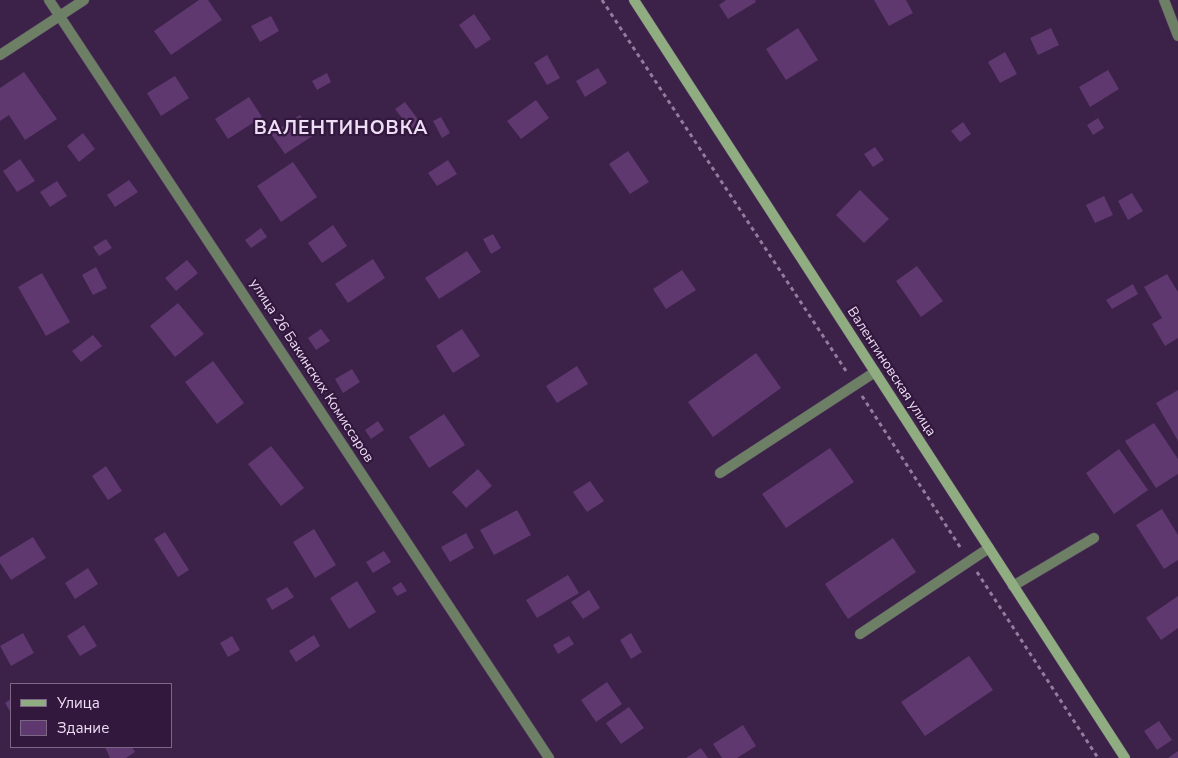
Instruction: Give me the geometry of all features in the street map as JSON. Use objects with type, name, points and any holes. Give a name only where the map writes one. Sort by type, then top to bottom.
[{"type":"main road","name":"Валентиновская улица","points":[[634,0],[1125,758]]},
{"type":"street","name":"улица 26 Бакинских Комиссаров","points":[[49,0],[549,758]]},
{"type":"street","points":[[0,55],[84,0]]},
{"type":"street","points":[[1164,0],[1178,36]]},
{"type":"street","points":[[720,473],[874,372]]},
{"type":"street","points":[[1014,586],[1094,538]]},
{"type":"street","points":[[860,634],[989,548]]},
{"type":"building","points":[[199,0],[208,0],[222,20],[171,55],[154,31]]},
{"type":"building","points":[[726,0],[755,0],[756,2],[728,19],[719,5]]},
{"type":"building","points":[[874,0],[906,0],[913,13],[889,26]]},
{"type":"building","points":[[474,14],[491,39],[476,49],[459,25]]},
{"type":"building","points":[[271,16],[279,31],[260,42],[251,26]]},
{"type":"building","points":[[798,28],[818,60],[786,80],[766,49]]},
{"type":"building","points":[[1051,28],[1059,45],[1038,55],[1030,38]]},
{"type":"building","points":[[1005,52],[1017,74],[1000,83],[988,62]]},
{"type":"building","points":[[547,55],[560,78],[547,85],[534,63]]},
{"type":"building","points":[[598,68],[607,83],[585,97],[576,81]]},
{"type":"building","points":[[1108,70],[1119,89],[1090,107],[1079,87]]},
{"type":"building","points":[[24,72],[57,119],[25,140],[9,115],[0,121],[0,88]]},
{"type":"building","points":[[327,73],[331,82],[317,90],[312,81]]},
{"type":"building","points":[[175,76],[189,98],[161,116],[147,93]]},
{"type":"building","points":[[249,97],[262,117],[228,139],[215,119]]},
{"type":"building","points":[[536,100],[549,118],[521,139],[507,121]]},
{"type":"building","points":[[405,102],[420,122],[411,130],[395,109]]},
{"type":"building","points":[[300,115],[314,135],[285,154],[271,134]]},
{"type":"building","points":[[441,117],[450,133],[442,138],[433,121]]},
{"type":"building","points":[[1098,118],[1104,128],[1093,135],[1087,125]]},
{"type":"building","points":[[963,122],[971,134],[960,142],[951,131]]},
{"type":"building","points":[[83,133],[95,149],[79,162],[67,146]]},
{"type":"building","points":[[875,147],[884,160],[873,167],[864,154]]},
{"type":"building","points":[[628,151],[649,182],[630,194],[609,164]]},
{"type":"building","points":[[20,159],[35,181],[17,192],[3,171]]},
{"type":"building","points":[[448,160],[457,174],[437,186],[428,173]]},
{"type":"building","points":[[293,162],[317,197],[281,222],[257,186]]},
{"type":"building","points":[[129,180],[138,192],[115,207],[107,195]]},
{"type":"building","points":[[57,181],[67,196],[50,207],[40,192]]},
{"type":"building","points":[[860,190],[889,219],[864,243],[836,215]]},
{"type":"building","points":[[1132,193],[1143,211],[1128,220],[1118,201]]},
{"type":"building","points":[[1104,196],[1113,215],[1095,223],[1086,205]]},
{"type":"building","points":[[333,225],[347,246],[322,263],[308,243]]},
{"type":"building","points":[[261,228],[267,237],[251,248],[245,240]]},
{"type":"building","points":[[493,234],[501,248],[491,254],[483,239]]},
{"type":"building","points":[[106,239],[112,248],[99,256],[93,247]]},
{"type":"building","points":[[467,251],[481,272],[439,299],[425,278]]},
{"type":"building","points":[[373,259],[385,278],[348,303],[335,284]]},
{"type":"building","points":[[187,260],[198,273],[176,291],[165,278]]},
{"type":"building","points":[[917,266],[943,301],[921,317],[896,281]]},
{"type":"building","points":[[96,267],[107,288],[93,295],[82,275]]},
{"type":"building","points":[[682,270],[696,290],[666,309],[653,289]]},
{"type":"building","points":[[42,273],[70,322],[46,336],[18,287]]},
{"type":"building","points":[[1167,274],[1178,292],[1178,338],[1165,346],[1152,324],[1162,318],[1144,287]]},
{"type":"building","points":[[1133,284],[1138,294],[1112,309],[1106,300]]},
{"type":"building","points":[[178,303],[204,334],[175,357],[150,326]]},
{"type":"building","points":[[321,329],[330,341],[316,350],[308,338]]},
{"type":"building","points":[[462,329],[480,356],[453,373],[436,346]]},
{"type":"building","points":[[93,335],[102,346],[81,362],[72,351]]},
{"type":"building","points":[[756,353],[781,388],[713,437],[688,402]]},
{"type":"building","points":[[213,361],[244,403],[217,424],[185,382]]},
{"type":"building","points":[[577,366],[588,384],[557,403],[546,386]]},
{"type":"building","points":[[352,369],[360,382],[343,393],[335,379]]},
{"type":"building","points":[[1178,390],[1178,441],[1156,403]]},
{"type":"building","points":[[444,414],[465,445],[429,468],[409,437]]},
{"type":"building","points":[[378,421],[384,430],[371,439],[365,430]]},
{"type":"building","points":[[1154,423],[1178,459],[1178,474],[1156,488],[1125,441]]},
{"type":"building","points":[[271,446],[304,488],[281,506],[248,464]]},
{"type":"building","points":[[830,448],[854,482],[786,528],[762,494]]},
{"type":"building","points":[[1119,449],[1148,490],[1114,514],[1086,473]]},
{"type":"building","points":[[106,466],[122,491],[108,500],[92,476]]},
{"type":"building","points":[[478,469],[492,486],[466,508],[452,492]]},
{"type":"building","points":[[590,481],[604,501],[587,512],[573,492]]},
{"type":"building","points":[[1162,509],[1178,535],[1178,560],[1164,569],[1136,525]]},
{"type":"building","points":[[517,510],[531,535],[494,555],[480,530]]},
{"type":"building","points":[[314,529],[336,565],[315,578],[293,542]]},
{"type":"building","points":[[165,532],[189,570],[178,577],[154,539]]},
{"type":"building","points":[[466,533],[474,548],[450,562],[441,547]]},
{"type":"building","points":[[33,537],[46,558],[11,580],[0,563],[0,557]]},
{"type":"building","points":[[893,538],[916,572],[848,619],[825,584]]},
{"type":"building","points":[[384,551],[391,562],[373,573],[366,562]]},
{"type":"building","points":[[88,568],[98,584],[75,599],[65,583]]},
{"type":"building","points":[[568,575],[579,593],[537,618],[526,600]]},
{"type":"building","points":[[357,581],[376,612],[349,629],[330,598]]},
{"type":"building","points":[[401,582],[407,591],[397,596],[392,588]]},
{"type":"building","points":[[287,587],[294,597],[272,610],[266,599]]},
{"type":"building","points":[[589,590],[600,608],[583,619],[571,602]]},
{"type":"building","points":[[1178,596],[1178,628],[1161,640],[1146,618]]},
{"type":"building","points":[[84,625],[97,646],[80,656],[67,636]]},
{"type":"building","points":[[23,633],[34,653],[11,666],[0,646]]},
{"type":"building","points":[[631,633],[642,652],[631,659],[620,640]]},
{"type":"building","points":[[314,635],[320,646],[296,662],[289,651]]},
{"type":"building","points":[[232,636],[240,650],[228,657],[220,643]]},
{"type":"building","points":[[569,636],[574,644],[558,654],[553,645]]},
{"type":"building","points":[[969,656],[993,690],[925,736],[901,702]]},
{"type":"building","points":[[607,682],[622,704],[596,722],[581,700]]},
{"type":"building","points":[[10,700],[10,711],[5,703]]},
{"type":"building","points":[[629,707],[644,728],[621,744],[606,723]]},
{"type":"building","points":[[1159,721],[1172,740],[1157,750],[1144,731]]},
{"type":"building","points":[[743,725],[756,746],[737,758],[722,758],[713,744]]},
{"type":"building","points":[[105,748],[133,748],[135,752],[126,758],[110,758]]},
{"type":"building","points":[[701,748],[708,758],[686,758]]},
{"type":"building","points":[[1178,751],[1178,758],[1168,758]]},
{"type":"district","name":"ВАЛЕНТИНОВКА","points":[[341,129]]}]
